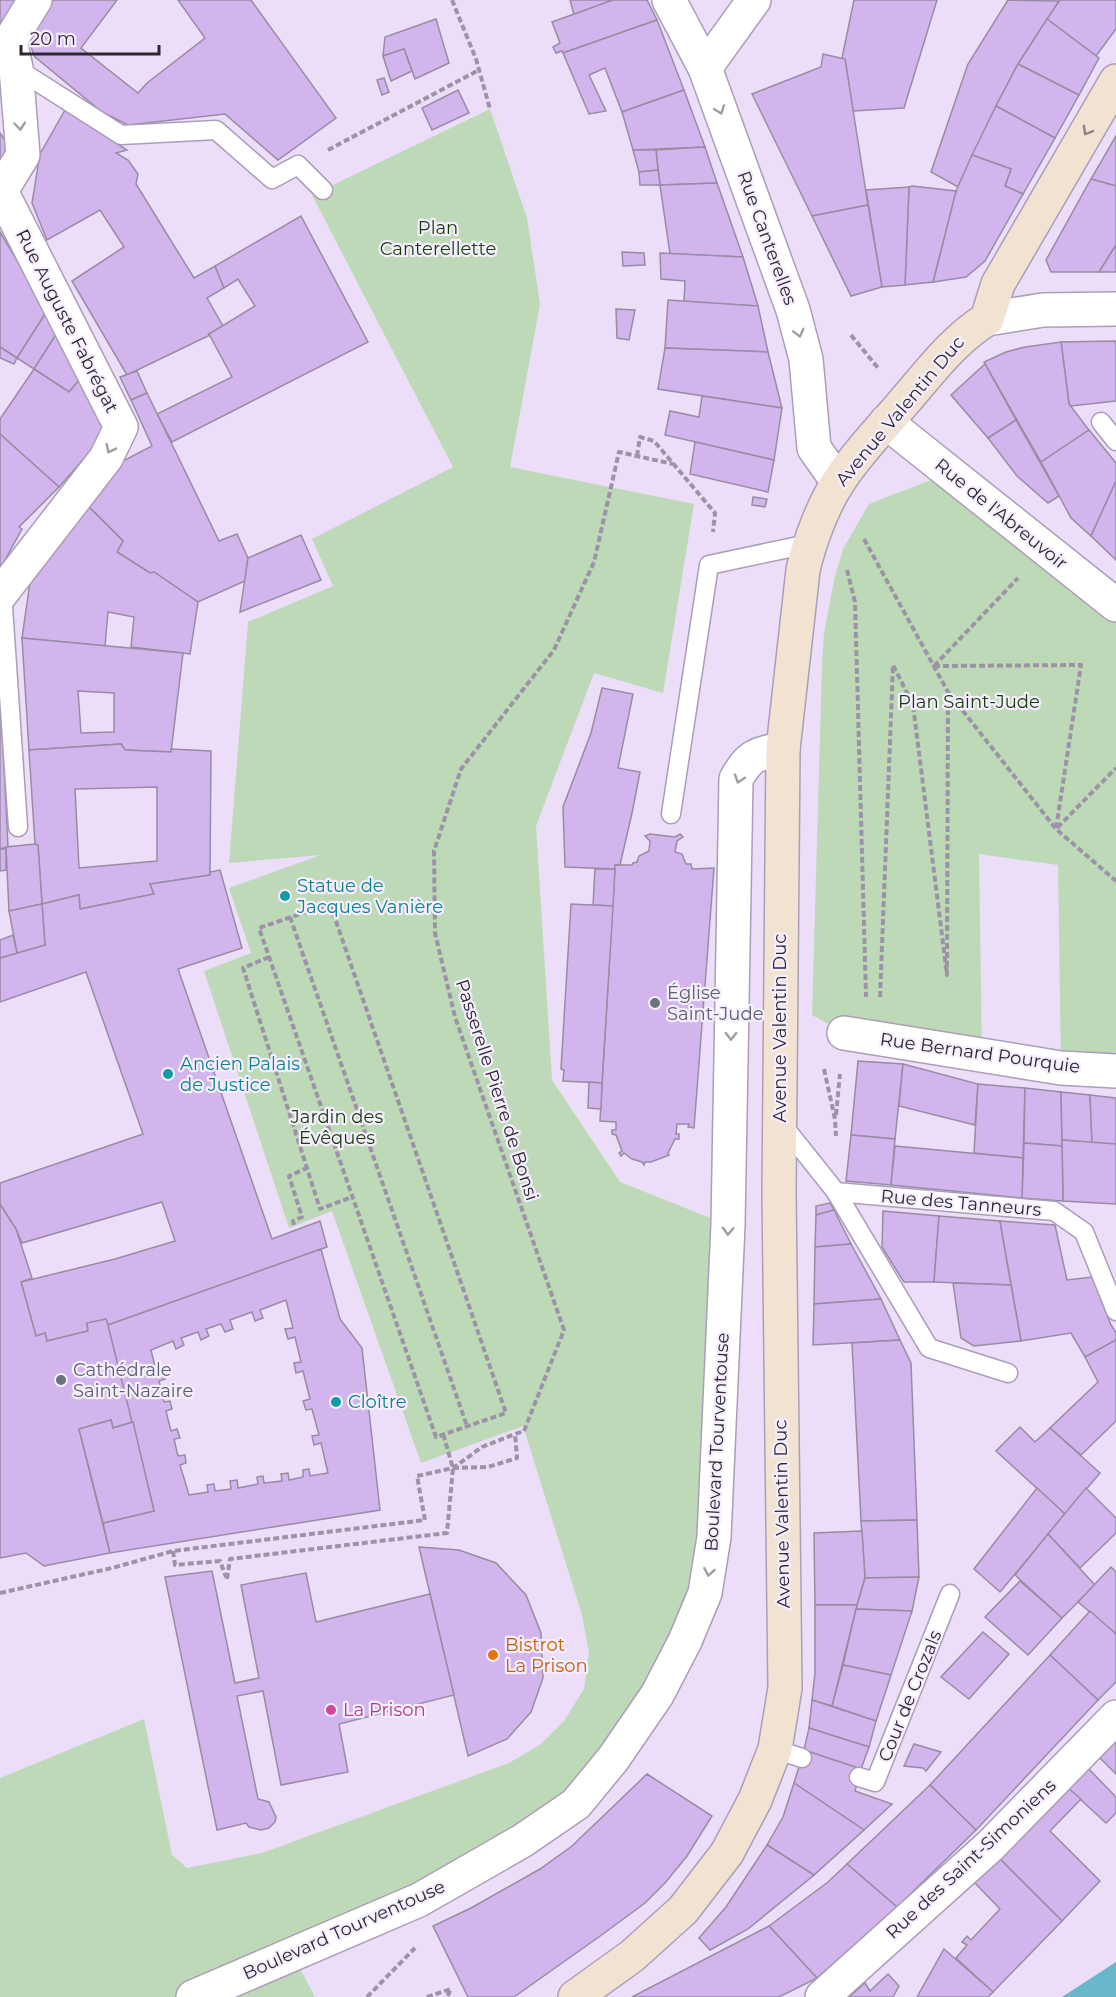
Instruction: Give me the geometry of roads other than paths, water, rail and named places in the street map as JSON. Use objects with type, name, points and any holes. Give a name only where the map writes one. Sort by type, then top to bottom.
[{"type":"main road","points":[[987,319],[998,284],[1116,81]]},
{"type":"main road","name":"Avenue Valentin Duc","points":[[575,1997],[632,1956],[683,1910],[728,1852],[754,1800],[788,1753],[785,1688],[779,1030],[783,749],[802,582],[808,544],[838,482],[886,422],[966,333],[987,319]]},
{"type":"street","points":[[1,192],[22,155],[8,73],[10,41],[35,0]]},
{"type":"street","name":"Rue Canterelles","points":[[669,0],[705,68],[793,310],[806,359],[814,448],[838,482]]},
{"type":"street","points":[[705,68],[754,0]]},
{"type":"street","name":"Rue Auguste Fabrégat","points":[[1,192],[121,427],[106,458],[1,593]]},
{"type":"street","points":[[987,319],[1044,310],[1116,309]]},
{"type":"street","name":"Rue de l'Abreuvoir","points":[[886,422],[1116,605]]},
{"type":"street","name":"Boulevard Tourventouse","points":[[194,1997],[419,1900],[522,1841],[576,1804],[613,1758],[657,1695],[686,1641],[705,1593],[714,1538],[728,1225],[736,779],[747,761],[753,756],[783,749]]},
{"type":"street","name":"Rue Bernard Pourquie","points":[[844,1033],[1061,1068],[1116,1071]]},
{"type":"street","name":"Rue des Saint-Simoniens","points":[[822,1997],[990,1846],[1116,1717]]},
{"type":"lane","points":[[8,73],[121,135],[216,130],[273,179],[298,165],[323,190]]},
{"type":"lane","points":[[1101,422],[1116,441]]},
{"type":"lane","points":[[671,814],[709,565],[808,544]]},
{"type":"lane","points":[[1,593],[18,827]]},
{"type":"lane","points":[[780,1122],[836,1192],[929,1348],[1008,1373]]},
{"type":"lane","name":"Rue des Tanneurs","points":[[836,1192],[1054,1211],[1084,1232],[1116,1311]]},
{"type":"lane","name":"Cour de Crozals","points":[[859,1777],[875,1782],[950,1594]]},
{"type":"water","points":[[1116,1962],[1116,1997],[1062,1997]]},
{"type":"place","name":"Statue de Jacques Vanière","points":[[285,896]]},
{"type":"place","name":"Église Saint-Jude","points":[[655,1003]]},
{"type":"place","name":"Ancien Palais de Justice","points":[[168,1074]]},
{"type":"place","name":"Cathédrale Saint-Nazaire","points":[[61,1380]]},
{"type":"place","name":"Cloître","points":[[336,1402]]},
{"type":"place","name":"Bistrot La Prison","points":[[493,1655]]},
{"type":"place","name":"La Prison","points":[[331,1710]]},
{"type":"park label","name":"Plan Canterellette","points":[[438,238]]},
{"type":"park label","name":"Plan Saint-Jude","points":[[969,702]]},
{"type":"park label","name":"Jardin des Évêques","points":[[337,1127]]}]
